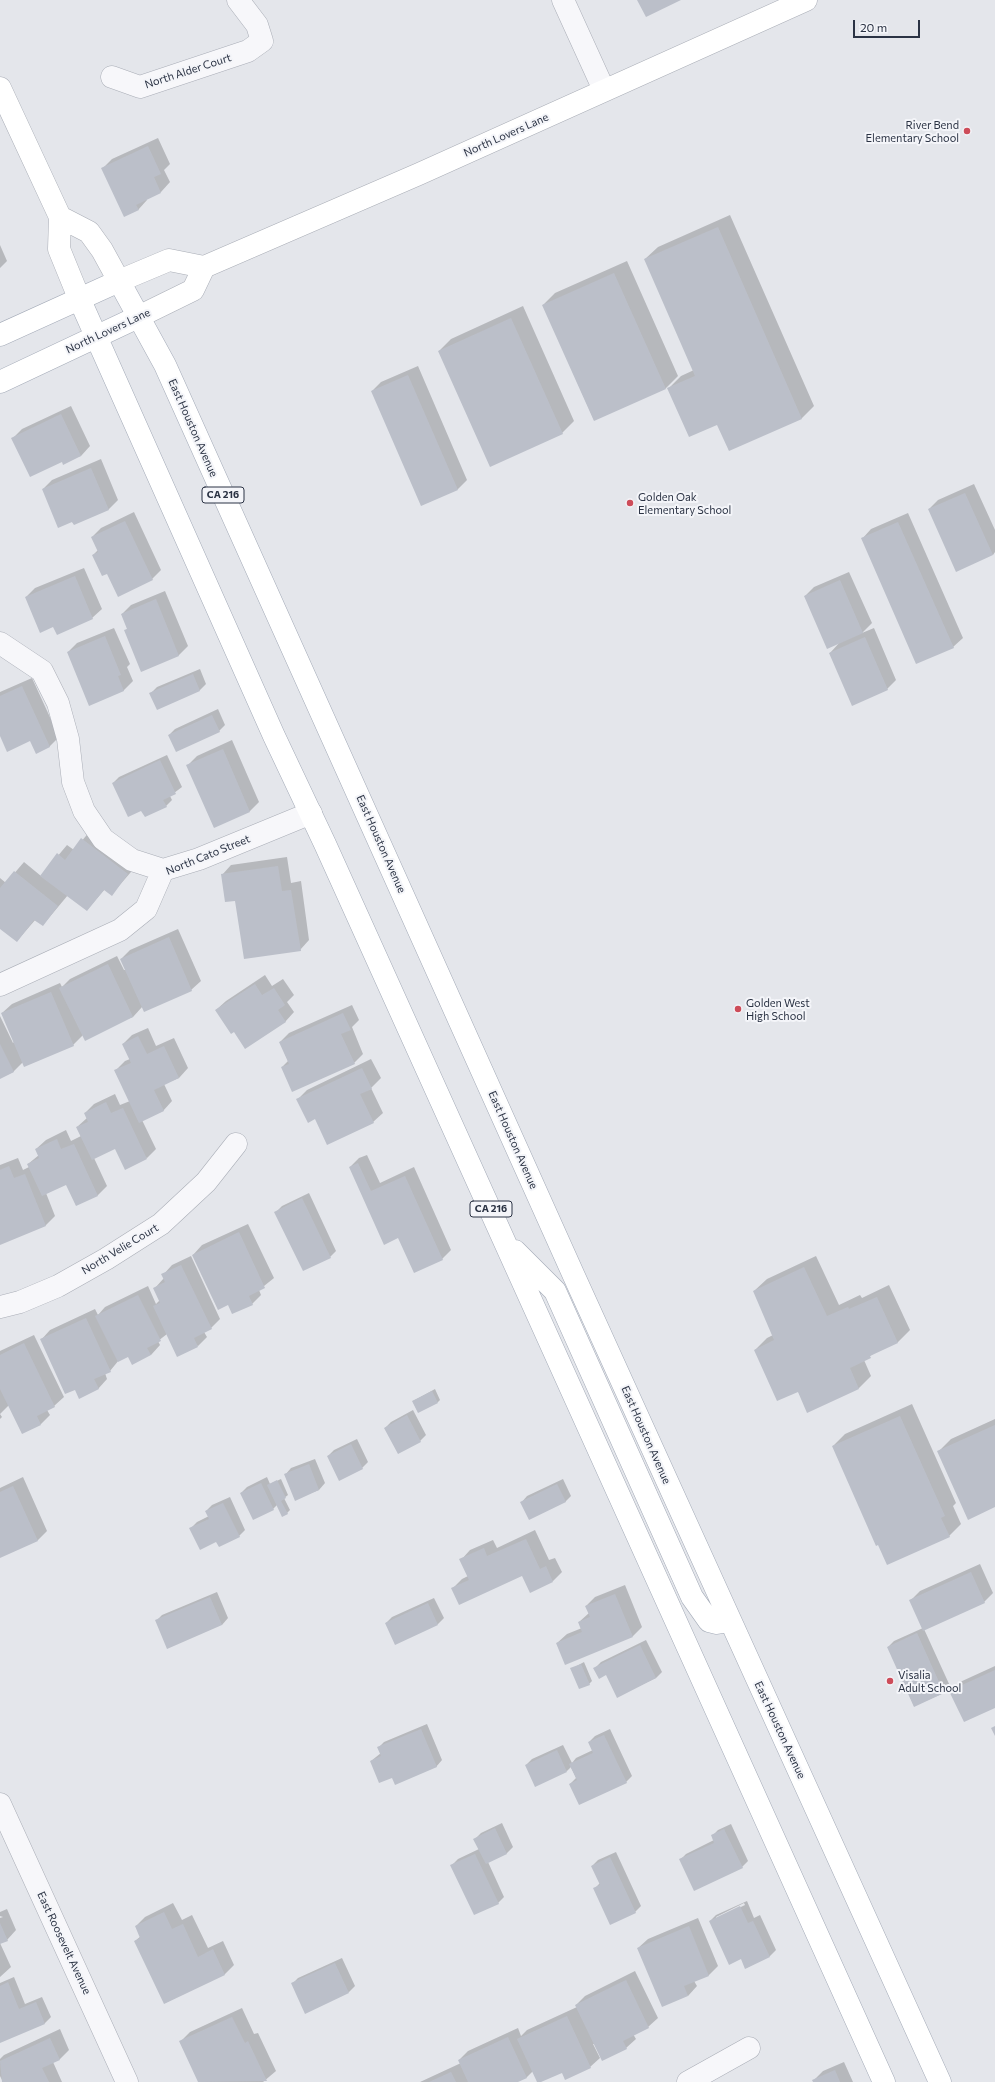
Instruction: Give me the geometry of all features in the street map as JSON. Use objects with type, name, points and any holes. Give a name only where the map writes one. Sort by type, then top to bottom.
[{"type":"main road","name":"North Lovers Lane","points":[[0,382],[193,290],[204,267],[419,174],[806,0]]},
{"type":"main road","points":[[0,88],[60,217],[59,249],[95,338]]},
{"type":"main road","name":"East Houston Avenue","points":[[60,217],[89,232],[102,250],[168,372],[730,1621],[940,2082]]},
{"type":"main road","points":[[0,336],[79,298],[169,260],[204,267]]},
{"type":"main road","name":"CA 216","points":[[95,338],[884,2082]]},
{"type":"main road","points":[[505,1242],[555,1291],[692,1597],[709,1621],[717,1623],[730,1621]]},
{"type":"street","name":"North Alder Court","points":[[112,76],[140,87],[248,51],[262,41],[257,25],[238,0]]},
{"type":"street","points":[[563,0],[604,90]]},
{"type":"street","points":[[0,643],[42,671],[60,711],[68,739],[74,782],[84,810],[103,839],[132,860],[163,870]]},
{"type":"street","name":"North Cato Street","points":[[0,985],[120,930],[146,909],[163,870],[199,859],[311,813]]},
{"type":"street","name":"North Velie Court","points":[[0,1307],[20,1302],[58,1286],[106,1259],[161,1224],[206,1182],[236,1144]]},
{"type":"street","name":"East Roosevelt Avenue","points":[[0,1804],[127,2082]]},
{"type":"street","points":[[688,2082],[749,2048]]},
{"type":"building","points":[[637,0],[681,0],[646,17]]},
{"type":"building","points":[[148,146],[161,174],[154,177],[161,193],[136,205],[139,210],[124,217],[101,168]]},
{"type":"building","points":[[718,227],[802,419],[729,451],[717,425],[689,437],[667,388],[695,376],[644,259]]},
{"type":"building","points":[[614,273],[666,389],[594,421],[542,305]]},
{"type":"building","points":[[511,318],[563,434],[490,467],[438,351]]},
{"type":"building","points":[[408,375],[458,490],[421,506],[371,391]]},
{"type":"building","points":[[61,414],[81,456],[63,465],[62,462],[30,477],[11,438]]},
{"type":"building","points":[[91,468],[109,510],[74,525],[72,522],[58,528],[42,489]]},
{"type":"building","points":[[965,493],[993,555],[956,572],[928,509]]},
{"type":"building","points":[[125,521],[153,580],[118,597],[107,574],[102,576],[92,555],[98,552],[91,537]]},
{"type":"building","points":[[898,522],[954,648],[916,664],[861,538]]},
{"type":"building","points":[[75,576],[93,619],[57,635],[53,627],[40,633],[25,597]]},
{"type":"building","points":[[840,580],[863,633],[827,649],[804,596]]},
{"type":"building","points":[[156,599],[179,656],[141,672],[124,630],[127,629],[121,614]]},
{"type":"building","points":[[105,636],[121,675],[118,676],[124,691],[89,706],[67,652]]},
{"type":"building","points":[[865,637],[888,690],[852,706],[829,653]]},
{"type":"building","points":[[193,674],[200,691],[157,710],[149,693]]},
{"type":"building","points":[[22,686],[50,747],[36,754],[30,741],[7,752],[0,736],[0,696]]},
{"type":"building","points":[[212,715],[220,732],[176,752],[168,735]]},
{"type":"building","points":[[223,749],[250,812],[214,828],[186,765]]},
{"type":"building","points":[[160,760],[176,794],[163,800],[167,807],[145,817],[141,811],[128,817],[112,783]]},
{"type":"building","points":[[81,838],[128,874],[112,896],[104,890],[87,911],[40,876],[57,853],[65,860]]},
{"type":"building","points":[[278,866],[282,891],[291,890],[301,951],[244,959],[235,901],[225,902],[221,874]]},
{"type":"building","points":[[14,871],[58,906],[43,926],[34,920],[17,942],[0,929],[0,888]]},
{"type":"building","points":[[169,937],[192,991],[144,1012],[120,959]]},
{"type":"building","points":[[108,964],[133,1017],[85,1041],[59,988]]},
{"type":"building","points":[[255,984],[262,995],[274,988],[285,1005],[278,1010],[286,1022],[245,1049],[234,1032],[231,1034],[215,1010]]},
{"type":"building","points":[[51,992],[74,1046],[24,1067],[1,1013]]},
{"type":"building","points":[[343,1013],[351,1030],[341,1034],[355,1064],[292,1092],[281,1067],[289,1064],[279,1042]]},
{"type":"building","points":[[138,1036],[147,1054],[164,1046],[179,1078],[154,1090],[164,1111],[139,1123],[114,1070],[131,1063],[122,1044]]},
{"type":"building","points":[[0,1044],[14,1072],[0,1079]]},
{"type":"building","points":[[362,1068],[372,1089],[360,1094],[374,1123],[327,1145],[315,1119],[308,1123],[296,1099]]},
{"type":"building","points":[[106,1102],[111,1113],[123,1108],[147,1159],[125,1170],[115,1149],[92,1160],[76,1127],[88,1122],[84,1113]]},
{"type":"building","points":[[57,1139],[61,1149],[74,1144],[98,1196],[76,1206],[66,1185],[42,1196],[27,1164],[39,1158],[35,1149]]},
{"type":"building","points":[[358,1163],[371,1191],[405,1176],[443,1260],[414,1273],[398,1238],[384,1245],[349,1167]]},
{"type":"building","points":[[9,1166],[14,1178],[25,1174],[46,1226],[0,1245],[0,1170]]},
{"type":"building","points":[[302,1198],[331,1258],[303,1271],[274,1212]]},
{"type":"building","points":[[239,1232],[265,1288],[249,1296],[253,1305],[232,1314],[228,1305],[218,1310],[192,1255]]},
{"type":"building","points":[[181,1265],[212,1329],[194,1338],[198,1347],[177,1357],[153,1306],[160,1303],[153,1288],[165,1282],[161,1274]]},
{"type":"building","points":[[804,1267],[827,1316],[848,1307],[849,1309],[877,1297],[898,1343],[870,1356],[871,1358],[850,1368],[859,1389],[807,1413],[798,1392],[777,1401],[754,1350],[774,1340],[753,1291]]},
{"type":"building","points":[[138,1295],[161,1341],[147,1348],[151,1355],[132,1365],[128,1357],[118,1362],[95,1316]]},
{"type":"building","points":[[86,1318],[111,1372],[94,1379],[99,1389],[79,1399],[75,1390],[65,1394],[40,1339]]},
{"type":"building","points":[[24,1343],[55,1407],[37,1416],[41,1425],[22,1434],[0,1389],[0,1355]]},
{"type":"building","points":[[432,1391],[438,1403],[418,1413],[412,1401]]},
{"type":"building","points":[[407,1415],[421,1442],[398,1454],[384,1428]]},
{"type":"building","points":[[900,1416],[945,1516],[941,1518],[950,1537],[887,1565],[878,1545],[876,1546],[832,1446]]},
{"type":"building","points":[[995,1425],[995,1507],[968,1520],[937,1451]]},
{"type":"building","points":[[351,1444],[363,1469],[339,1481],[327,1456]]},
{"type":"building","points":[[309,1464],[319,1490],[295,1501],[284,1474]]},
{"type":"building","points":[[277,1480],[286,1498],[281,1501],[288,1514],[282,1517],[267,1485]]},
{"type":"building","points":[[261,1483],[274,1510],[253,1520],[240,1493]]},
{"type":"building","points":[[557,1484],[566,1502],[529,1520],[520,1502]]},
{"type":"building","points":[[13,1486],[38,1541],[0,1558],[0,1492]]},
{"type":"building","points":[[223,1503],[240,1537],[219,1547],[216,1542],[200,1550],[189,1528],[209,1519],[205,1511]]},
{"type":"building","points":[[526,1539],[540,1569],[546,1566],[553,1582],[530,1593],[522,1576],[459,1605],[451,1588],[469,1580],[459,1559],[484,1548],[487,1556]]},
{"type":"building","points":[[971,1572],[985,1603],[923,1631],[909,1600]]},
{"type":"building","points":[[615,1594],[633,1637],[565,1665],[556,1643],[582,1632],[578,1622],[590,1617],[585,1606]]},
{"type":"building","points":[[210,1597],[222,1625],[167,1649],[155,1620]]},
{"type":"building","points":[[428,1603],[438,1625],[395,1645],[385,1623]]},
{"type":"building","points":[[917,1633],[944,1693],[914,1707],[887,1647]]},
{"type":"building","points":[[640,1645],[656,1678],[617,1698],[606,1675],[599,1679],[593,1668]]},
{"type":"building","points":[[581,1664],[590,1685],[579,1689],[570,1668]]},
{"type":"building","points":[[995,1670],[995,1708],[964,1722],[949,1691]]},
{"type":"building","points":[[995,1726],[995,1736],[991,1728]]},
{"type":"building","points":[[421,1729],[437,1767],[395,1785],[392,1778],[379,1783],[370,1761],[381,1756],[377,1747]]},
{"type":"building","points":[[604,1735],[627,1783],[579,1805],[569,1784],[577,1780],[569,1764],[593,1753],[588,1742]]},
{"type":"building","points":[[557,1750],[567,1772],[535,1787],[525,1765]]},
{"type":"building","points":[[495,1828],[507,1854],[486,1864],[473,1839]]},
{"type":"building","points":[[724,1829],[743,1868],[694,1891],[679,1859],[714,1843],[711,1835]]},
{"type":"building","points":[[475,1854],[499,1904],[474,1915],[450,1865]]},
{"type":"building","points":[[610,1857],[636,1913],[610,1925],[593,1888],[600,1885],[591,1866]]},
{"type":"building","points":[[740,1906],[748,1923],[753,1921],[770,1957],[745,1969],[741,1959],[729,1965],[709,1921]]},
{"type":"building","points":[[164,1912],[172,1929],[183,1924],[198,1957],[213,1949],[225,1975],[164,2004],[134,1941],[140,1938],[135,1926]]},
{"type":"building","points":[[0,1923],[8,1941],[0,1944]]},
{"type":"building","points":[[689,1926],[709,1976],[684,1986],[688,1996],[662,2007],[637,1948]]},
{"type":"building","points":[[335,1963],[349,1993],[305,2014],[291,1983]]},
{"type":"building","points":[[626,1980],[649,2028],[623,2041],[627,2049],[602,2061],[575,2005]]},
{"type":"building","points":[[8,1982],[19,2009],[36,2002],[45,2024],[0,2043],[0,1986]]},
{"type":"building","points":[[567,2016],[591,2068],[565,2080],[562,2073],[541,2082],[537,2082],[517,2039]]},
{"type":"building","points":[[232,2017],[245,2043],[248,2041],[267,2081],[198,2082],[179,2041]]},
{"type":"building","points":[[508,2037],[527,2078],[518,2082],[468,2082],[458,2060]]},
{"type":"building","points":[[50,2038],[60,2060],[42,2068],[49,2082],[2,2082],[0,2061]]},
{"type":"building","points":[[835,2070],[840,2082],[813,2082],[812,2080]]},
{"type":"building","points":[[451,2072],[456,2082],[429,2082]]},
{"type":"place","name":"River Bend Elementary School","points":[[967,131]]},
{"type":"place","name":"Golden Oak Elementary School","points":[[630,503]]},
{"type":"place","name":"Golden West High School","points":[[738,1009]]},
{"type":"place","name":"Visalia Adult School","points":[[890,1681]]}]
